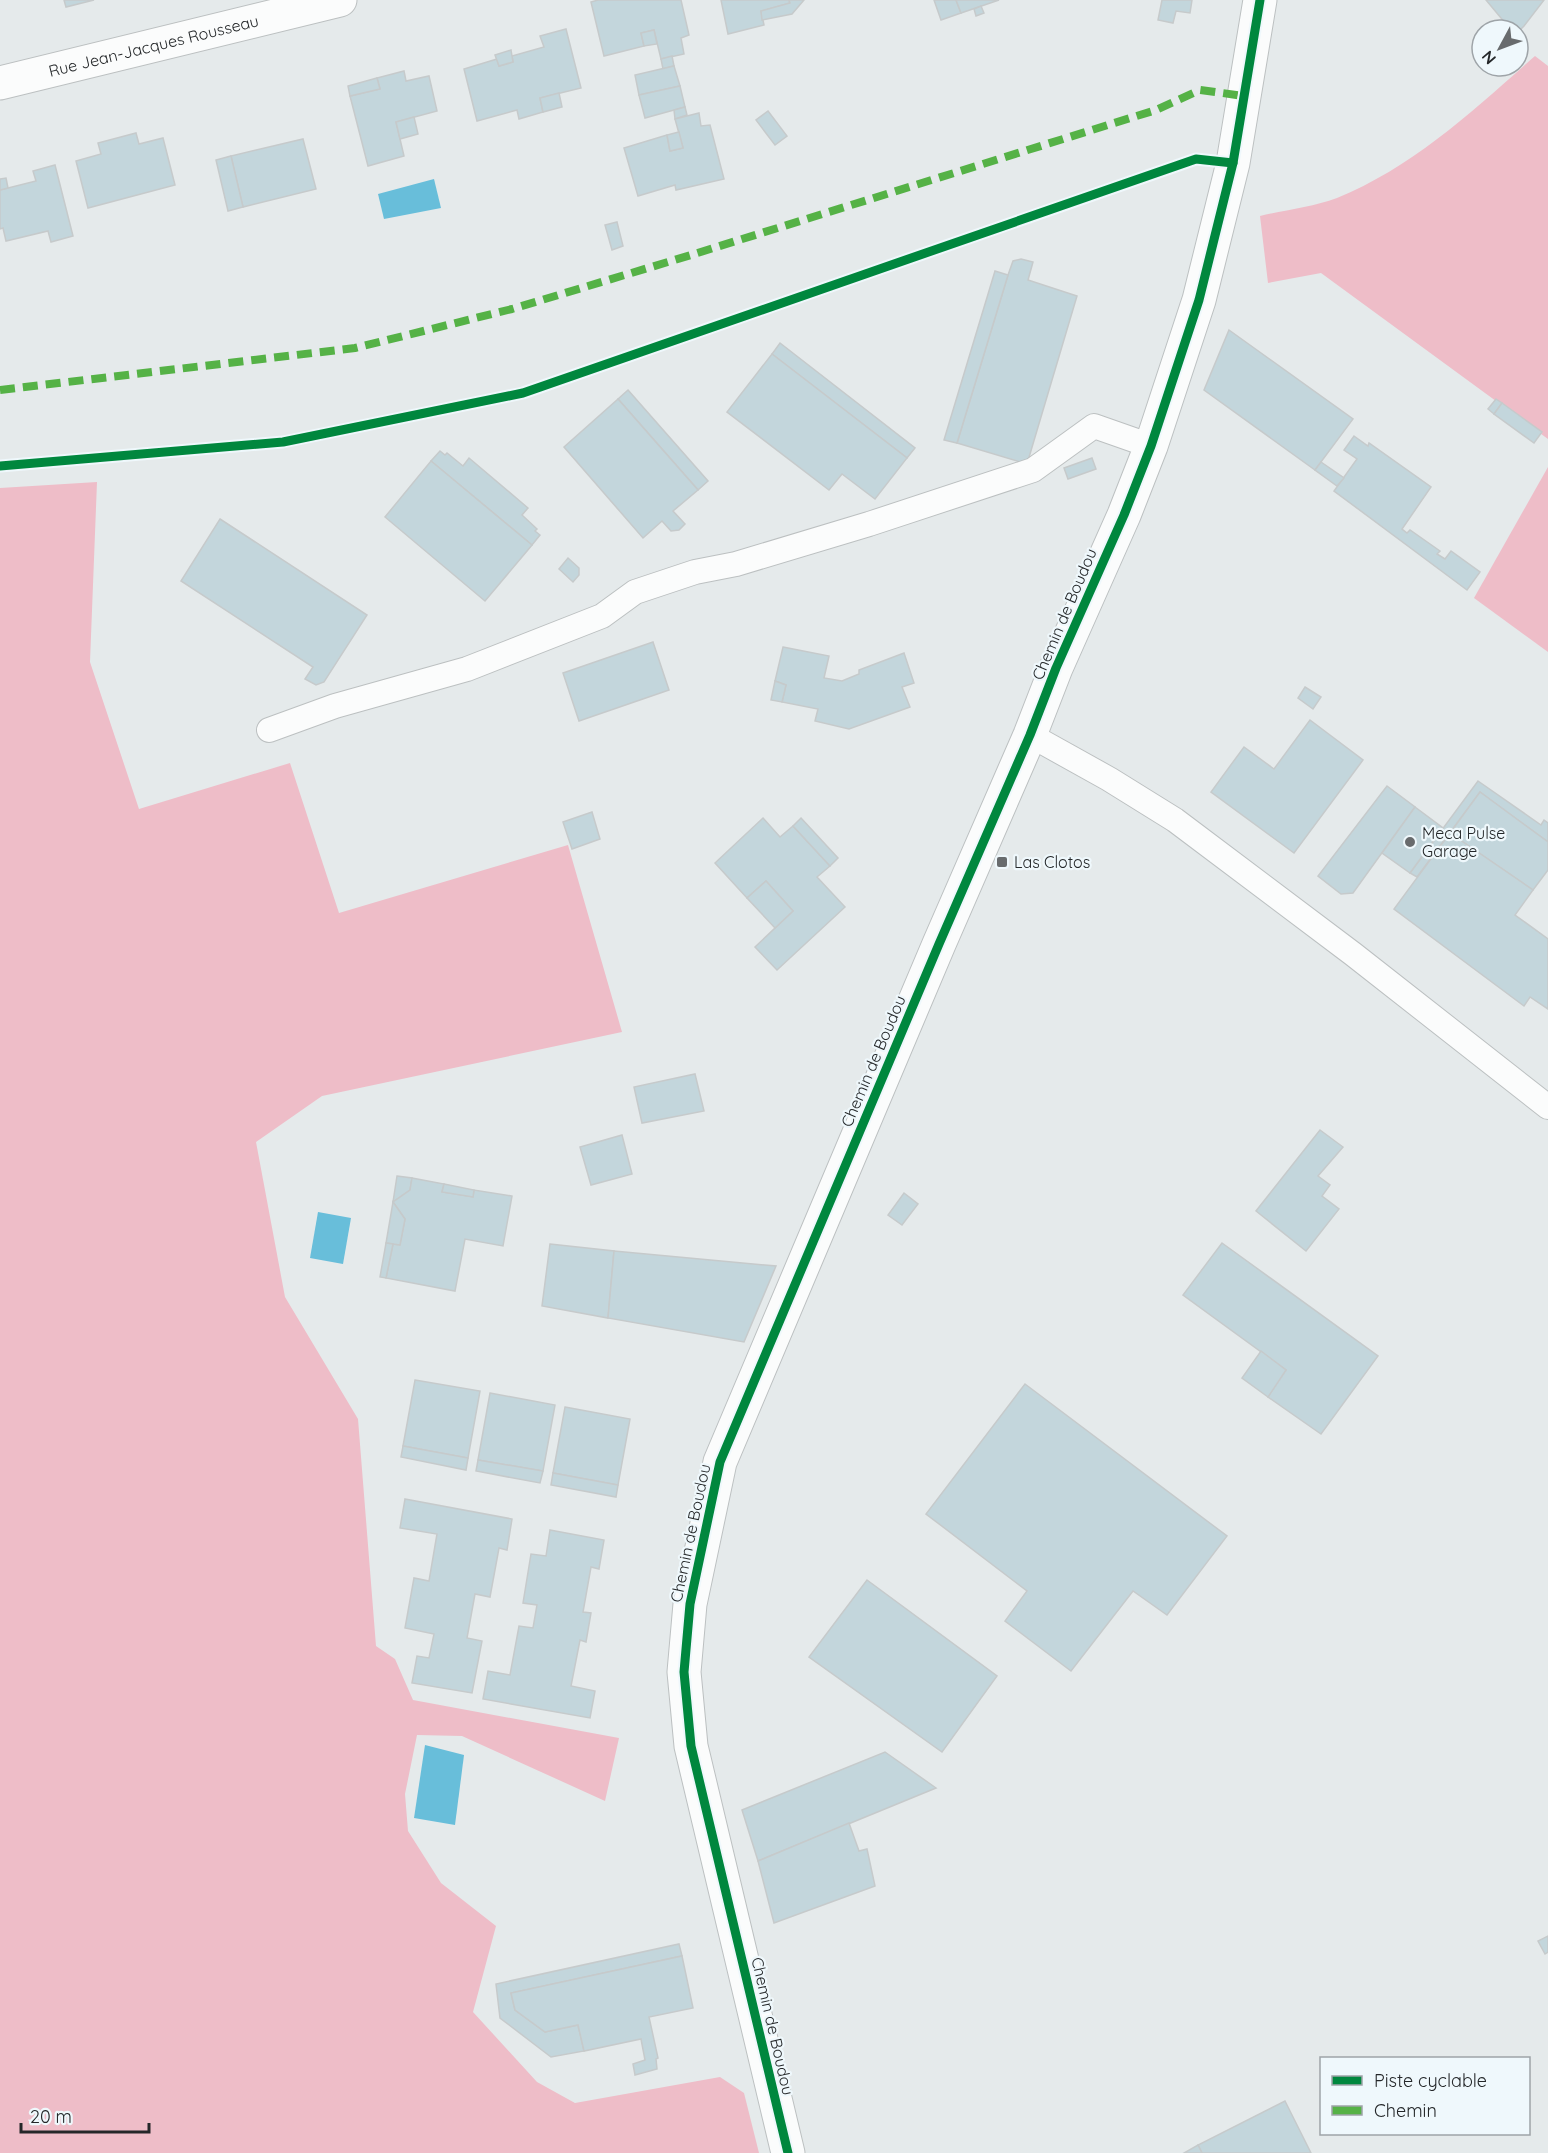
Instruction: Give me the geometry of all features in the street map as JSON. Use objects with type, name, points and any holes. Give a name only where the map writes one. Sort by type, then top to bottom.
[{"type":"street","name":"Rue Jean-Jacques Rousseau","points":[[0,83],[340,0]]},
{"type":"street","name":"Chemin de Boudou","points":[[788,2153],[690,1746],[684,1672],[690,1604],[720,1462],[1030,735],[1056,668],[1124,515],[1151,446],[1199,300],[1233,163],[1260,0]]},
{"type":"lane","points":[[269,730],[335,706],[467,669],[602,616],[635,592],[858,527],[1033,470],[1094,426],[1151,446]]},
{"type":"lane","points":[[1030,735],[1109,778],[1175,820],[1353,954],[1548,1107]]},
{"type":"shaded area","points":[[1535,56],[1548,66],[1548,439],[1321,273],[1268,283],[1260,216],[1328,201],[1365,185],[1442,136],[1510,78],[1530,78],[1530,60]]},
{"type":"shaded area","points":[[1548,467],[1548,652],[1474,598]]},
{"type":"shaded area","points":[[97,482],[90,662],[139,809],[290,763],[339,913],[568,845],[622,1032],[322,1096],[256,1142],[285,1297],[358,1419],[376,1646],[395,1659],[413,1700],[619,1738],[605,1801],[462,1736],[417,1735],[405,1794],[408,1831],[441,1883],[496,1926],[473,2012],[537,2082],[575,2103],[720,2077],[744,2093],[759,2153],[0,2153],[0,488]]},
{"type":"water","points":[[434,179],[441,208],[384,219],[378,194]]},
{"type":"water","points":[[318,1212],[351,1218],[343,1264],[310,1258]]},
{"type":"water","points":[[425,1745],[464,1755],[455,1825],[414,1818]]},
{"type":"building","points":[[64,0],[94,0],[66,7]]},
{"type":"building","points":[[598,0],[681,0],[689,35],[681,38],[684,54],[661,59],[654,30],[641,33],[644,46],[604,56],[591,2]]},
{"type":"building","points":[[721,0],[789,0],[790,3],[761,11],[764,25],[728,34]]},
{"type":"building","points":[[789,0],[804,0],[792,14],[762,20],[761,11],[790,3]]},
{"type":"building","points":[[934,0],[956,0],[961,13],[941,20]]},
{"type":"building","points":[[956,0],[999,0],[961,13]]},
{"type":"building","points":[[1162,0],[1192,0],[1190,13],[1176,11],[1173,23],[1158,20]]},
{"type":"building","points":[[1486,0],[1544,0],[1530,18],[1501,18]]},
{"type":"building","points":[[981,6],[984,13],[976,16],[974,9]]},
{"type":"building","points":[[566,29],[581,88],[540,98],[543,112],[519,119],[517,110],[477,121],[464,69],[497,59],[499,66],[513,62],[512,56],[544,47],[540,36]]},
{"type":"building","points":[[654,30],[657,44],[644,46],[641,33]]},
{"type":"building","points":[[511,50],[513,62],[499,66],[495,55]]},
{"type":"building","points":[[672,56],[674,66],[663,69],[661,59]]},
{"type":"building","points":[[674,66],[680,86],[639,95],[635,75]]},
{"type":"building","points":[[404,71],[406,81],[429,76],[437,111],[396,122],[404,156],[368,166],[350,96],[380,89],[377,78]]},
{"type":"building","points":[[377,78],[380,89],[350,96],[348,86]]},
{"type":"building","points":[[680,86],[685,107],[645,118],[639,95]]},
{"type":"building","points":[[559,93],[562,107],[543,112],[540,98]]},
{"type":"building","points":[[685,107],[687,115],[675,119],[674,110]]},
{"type":"building","points":[[768,111],[787,136],[775,145],[756,120]]},
{"type":"building","points":[[699,113],[701,126],[710,125],[724,179],[676,190],[675,185],[638,196],[624,148],[667,135],[670,151],[683,148],[675,119]]},
{"type":"building","points":[[414,117],[418,134],[400,139],[396,122]]},
{"type":"building","points":[[679,132],[683,148],[670,151],[667,135]]},
{"type":"building","points":[[136,133],[139,144],[163,138],[175,185],[88,208],[76,161],[101,154],[98,143]]},
{"type":"building","points":[[303,139],[316,189],[243,207],[231,156]]},
{"type":"building","points":[[231,156],[243,207],[228,211],[216,160]]},
{"type":"building","points":[[55,165],[73,236],[51,242],[48,231],[6,241],[3,228],[0,229],[0,190],[36,181],[33,171]]},
{"type":"building","points":[[6,178],[8,188],[0,190],[0,179]]},
{"type":"building","points":[[617,222],[623,246],[612,250],[605,225]]},
{"type":"building","points":[[1021,259],[1033,262],[1028,280],[1077,296],[1027,464],[957,443],[1008,275],[1013,261]]},
{"type":"building","points":[[995,271],[1008,275],[957,443],[944,440]]},
{"type":"building","points":[[1229,330],[1353,419],[1315,470],[1204,390]]},
{"type":"building","points":[[780,343],[915,448],[907,458],[772,354]]},
{"type":"building","points":[[772,354],[907,458],[875,499],[842,474],[829,490],[727,412]]},
{"type":"building","points":[[628,390],[708,481],[698,490],[618,399]]},
{"type":"building","points":[[618,399],[698,490],[673,511],[685,524],[679,530],[671,531],[662,521],[643,538],[564,447]]},
{"type":"building","points":[[1496,399],[1502,403],[1494,414],[1488,409]]},
{"type":"building","points":[[1502,403],[1542,432],[1534,443],[1494,414]]},
{"type":"building","points":[[1354,436],[1368,446],[1369,443],[1431,487],[1402,529],[1407,533],[1410,530],[1440,551],[1437,554],[1445,559],[1451,551],[1480,572],[1467,590],[1334,491],[1357,459],[1344,450]]},
{"type":"building","points":[[440,451],[445,455],[447,453],[463,466],[469,458],[528,508],[522,515],[540,535],[532,545],[431,461]]},
{"type":"building","points":[[1092,458],[1096,469],[1068,479],[1064,468]]},
{"type":"building","points":[[431,461],[532,545],[485,601],[385,517]]},
{"type":"building","points":[[1321,462],[1344,478],[1337,486],[1315,470]]},
{"type":"building","points":[[220,519],[367,615],[324,682],[316,685],[305,679],[313,667],[181,581]]},
{"type":"building","points":[[568,558],[579,568],[579,575],[573,582],[559,569]]},
{"type":"building","points":[[653,642],[669,690],[579,721],[563,673]]},
{"type":"building","points":[[783,647],[829,656],[824,678],[842,681],[859,674],[859,670],[904,653],[914,683],[902,687],[910,707],[849,729],[815,721],[818,709],[782,702],[786,685],[775,681]]},
{"type":"building","points":[[775,681],[786,685],[782,702],[771,700]]},
{"type":"building","points":[[1305,687],[1321,697],[1313,709],[1298,698]]},
{"type":"building","points":[[1310,720],[1363,760],[1294,853],[1211,792],[1244,747],[1274,769]]},
{"type":"building","points":[[1478,781],[1541,825],[1544,820],[1548,823],[1548,842],[1480,792],[1417,877],[1410,873]]},
{"type":"building","points":[[1387,786],[1415,807],[1353,893],[1341,894],[1318,876]]},
{"type":"building","points":[[1480,792],[1548,842],[1548,870],[1533,890],[1450,833]]},
{"type":"building","points":[[1415,807],[1443,828],[1410,873],[1382,853]]},
{"type":"building","points":[[592,812],[600,839],[572,849],[563,822]]},
{"type":"building","points":[[763,818],[780,837],[793,826],[830,866],[817,877],[845,907],[777,970],[755,947],[793,911],[766,881],[747,898],[715,863]]},
{"type":"building","points":[[801,818],[838,858],[830,866],[793,826]]},
{"type":"building","points":[[1450,833],[1533,890],[1515,915],[1548,939],[1548,1009],[1530,997],[1524,1006],[1394,909]]},
{"type":"building","points":[[766,881],[793,911],[775,928],[747,898]]},
{"type":"building","points":[[695,1074],[704,1111],[642,1123],[634,1087]]},
{"type":"building","points":[[1320,1130],[1343,1147],[1318,1176],[1330,1185],[1322,1196],[1339,1209],[1306,1251],[1256,1211]]},
{"type":"building","points":[[622,1135],[632,1174],[591,1185],[580,1147]]},
{"type":"building","points":[[397,1176],[412,1178],[410,1190],[393,1202]]},
{"type":"building","points":[[412,1178],[444,1184],[442,1192],[473,1197],[474,1190],[512,1196],[503,1246],[465,1239],[455,1291],[386,1278],[393,1244],[400,1245],[405,1219],[393,1202],[410,1190]]},
{"type":"building","points":[[444,1184],[474,1190],[473,1197],[442,1192]]},
{"type":"building","points":[[904,1193],[918,1204],[902,1225],[888,1215]]},
{"type":"building","points":[[393,1202],[405,1219],[400,1245],[386,1243]]},
{"type":"building","points":[[386,1243],[393,1244],[386,1278],[380,1277]]},
{"type":"building","points":[[1222,1243],[1378,1356],[1321,1434],[1268,1397],[1286,1370],[1183,1295]]},
{"type":"building","points":[[550,1244],[614,1251],[608,1318],[542,1306]]},
{"type":"building","points":[[614,1251],[776,1266],[744,1342],[608,1318]]},
{"type":"building","points":[[1261,1351],[1286,1370],[1268,1397],[1242,1378]]},
{"type":"building","points":[[415,1380],[480,1391],[468,1458],[403,1446]]},
{"type":"building","points":[[1025,1384],[1227,1536],[1167,1615],[1133,1591],[1071,1671],[1005,1621],[1027,1591],[926,1514]]},
{"type":"building","points":[[490,1393],[555,1405],[543,1471],[478,1460]]},
{"type":"building","points":[[565,1407],[630,1419],[618,1485],[553,1473]]},
{"type":"building","points":[[403,1446],[468,1458],[466,1470],[401,1457]]},
{"type":"building","points":[[478,1460],[543,1471],[540,1483],[476,1471]]},
{"type":"building","points":[[553,1473],[618,1485],[616,1497],[551,1485]]},
{"type":"building","points":[[405,1499],[512,1519],[507,1550],[499,1548],[490,1597],[475,1594],[467,1638],[482,1641],[472,1693],[412,1683],[417,1656],[429,1658],[434,1634],[405,1628],[414,1578],[429,1581],[437,1534],[400,1528]]},
{"type":"building","points":[[550,1530],[604,1540],[599,1569],[591,1567],[583,1612],[591,1613],[586,1642],[580,1640],[571,1686],[595,1691],[590,1718],[483,1699],[488,1671],[510,1675],[519,1626],[533,1628],[537,1605],[523,1603],[531,1554],[546,1556]]},
{"type":"building","points":[[867,1580],[997,1676],[942,1752],[809,1657]]},
{"type":"building","points":[[885,1752],[936,1788],[758,1861],[742,1810]]},
{"type":"building","points":[[849,1823],[859,1851],[867,1849],[875,1886],[774,1923],[758,1861]]},
{"type":"building","points":[[1548,1936],[1548,1952],[1545,1954],[1538,1941]]},
{"type":"building","points":[[679,1944],[682,1956],[511,1993],[515,2010],[545,2032],[578,2025],[584,2051],[551,2057],[500,2018],[496,1984]]},
{"type":"building","points":[[682,1956],[693,2008],[649,2017],[658,2058],[656,2059],[657,2069],[635,2075],[633,2064],[645,2060],[641,2039],[584,2051],[578,2025],[545,2032],[515,2010],[511,1993]]},
{"type":"building","points":[[1285,2101],[1311,2153],[1202,2153],[1198,2145]]},
{"type":"building","points":[[1198,2145],[1202,2153],[1184,2153]]},
{"type":"marked path","points":[[0,390],[355,348],[512,309],[691,255],[1156,110],[1200,90],[1244,96]]},
{"type":"cycle path","points":[[788,2153],[691,1746],[684,1672],[690,1604],[720,1462],[1030,735],[1056,668],[1124,515],[1151,446],[1199,300],[1233,163],[1260,0]]},
{"type":"cycle path","points":[[0,466],[283,442],[523,393],[1196,159],[1233,163]]},
{"type":"place","name":"Meca Pulse Garage","points":[[1410,842]]},
{"type":"place","name":"Las Clotos","points":[[1002,862]]}]
